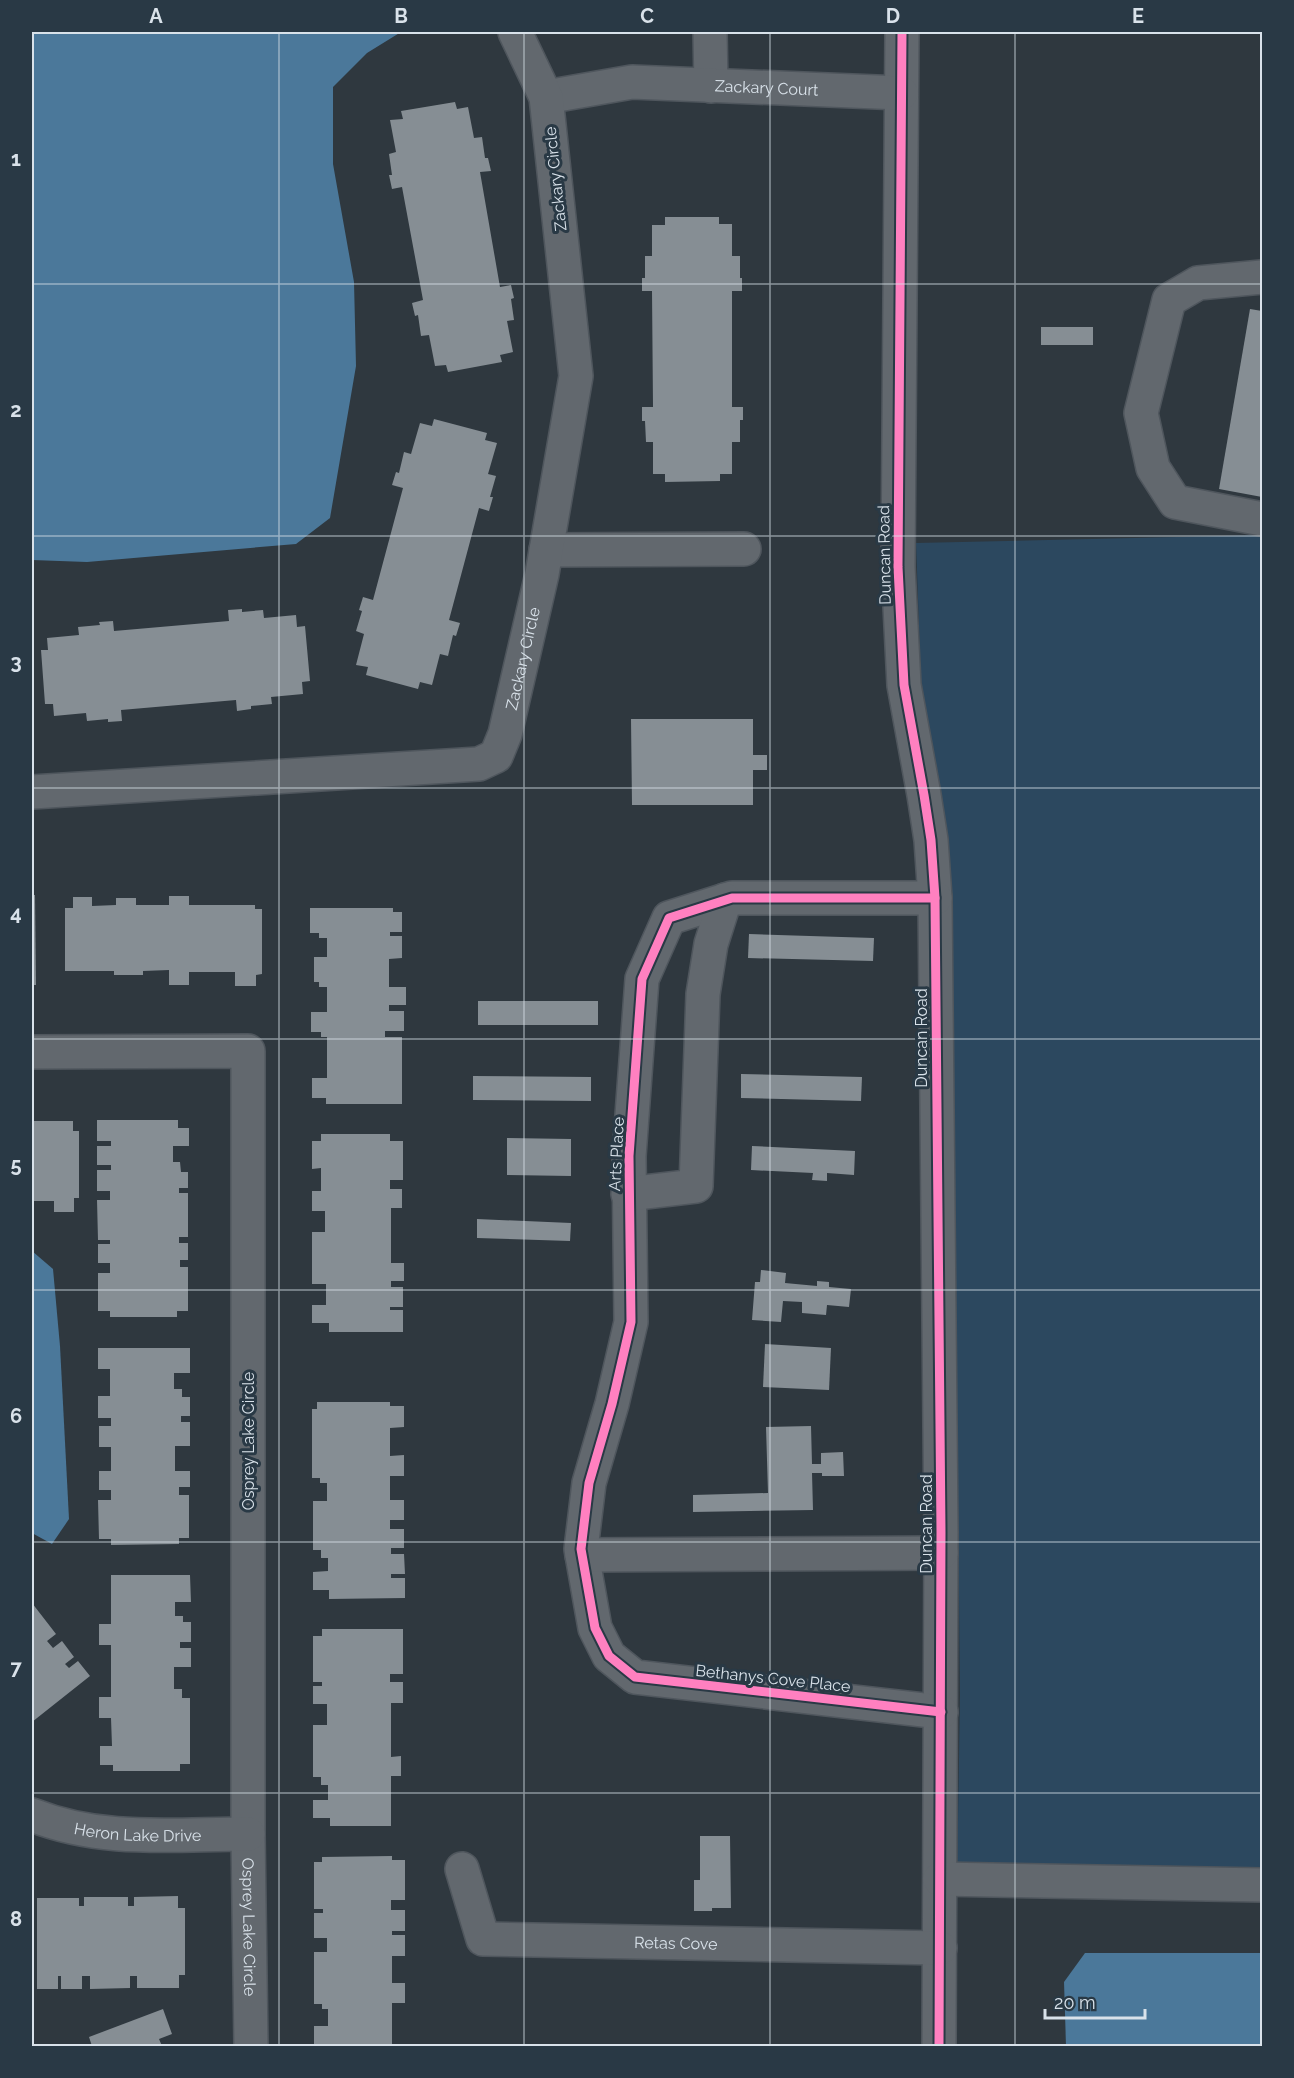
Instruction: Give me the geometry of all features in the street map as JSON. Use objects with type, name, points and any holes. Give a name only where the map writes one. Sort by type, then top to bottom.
[{"type":"street","name":"Zackary Circle","points":[[32,792],[479,764],[496,756],[505,734],[546,550],[576,376],[546,97],[515,32]]},
{"type":"street","points":[[710,32],[711,86]]},
{"type":"street","name":"Duncan Road","points":[[902,32],[898,567],[900,641],[904,685],[931,840],[935,898],[941,1553],[939,2046]]},
{"type":"street","name":"Zackary Court","points":[[546,97],[632,82],[901,93]]},
{"type":"street","points":[[1263,276],[1198,283],[1169,300],[1141,413],[1153,468],[1175,502],[1263,519]]},
{"type":"street","points":[[546,550],[744,549]]},
{"type":"street","name":"Arts Place","points":[[609,1656],[595,1629],[581,1549],[589,1483],[612,1404],[631,1322],[628,1194],[642,979],[669,918],[732,898],[935,898]]},
{"type":"street","points":[[628,1194],[696,1186],[703,994],[711,944],[725,900]]},
{"type":"street","name":"Osprey Lake Circle","points":[[32,1052],[248,1051],[248,1834],[251,2046]]},
{"type":"street","points":[[582,1555],[941,1553]]},
{"type":"street","name":"Bethanys Cove Place","points":[[609,1656],[635,1677],[941,1712]]},
{"type":"street","name":"Heron Lake Drive","points":[[32,1815],[58,1825],[95,1833],[134,1836],[248,1834]]},
{"type":"street","name":"Retas Cove","points":[[462,1869],[483,1939],[940,1948]]},
{"type":"street","points":[[940,1879],[1263,1885]]},
{"type":"shaded area","points":[[32,32],[401,32],[367,53],[333,87],[333,164],[354,282],[356,366],[330,518],[296,544],[87,562],[32,560]]},
{"type":"shaded area","points":[[1262,535],[1262,1890],[957,1885],[960,1695],[952,898],[948,838],[921,682],[916,543]]},
{"type":"shaded area","points":[[32,1251],[53,1269],[60,1346],[69,1519],[52,1544],[32,1533]]},
{"type":"shaded area","points":[[1085,1953],[1262,1953],[1262,2046],[1066,2046],[1064,1982]]},
{"type":"building","points":[[455,102],[457,109],[468,107],[474,138],[482,137],[485,158],[488,158],[491,171],[480,172],[500,287],[511,285],[514,298],[511,299],[514,320],[507,321],[513,352],[500,355],[502,362],[448,372],[446,365],[435,366],[429,335],[421,336],[418,315],[415,316],[412,303],[423,300],[402,187],[392,189],[389,154],[396,152],[390,120],[403,119],[401,111]]},
{"type":"building","points":[[665,217],[719,217],[719,224],[732,224],[732,256],[740,256],[742,291],[732,291],[732,407],[743,407],[743,420],[740,420],[740,442],[732,442],[732,474],[720,474],[720,481],[665,482],[665,474],[653,474],[653,442],[646,442],[642,407],[653,407],[652,291],[642,291],[642,278],[645,278],[645,256],[652,256],[652,225],[665,225]]},
{"type":"building","points":[[1250,309],[1262,311],[1262,497],[1219,489]]},
{"type":"building","points":[[1041,327],[1093,327],[1093,345],[1041,345]]},
{"type":"building","points":[[434,419],[487,433],[485,440],[497,443],[488,474],[496,476],[489,511],[479,508],[449,620],[460,623],[456,636],[453,635],[448,656],[440,654],[432,685],[420,682],[418,689],[366,675],[368,667],[356,665],[364,634],[356,631],[362,611],[359,610],[363,597],[373,600],[403,488],[392,485],[396,472],[399,473],[404,452],[411,454],[420,423],[432,426]]},
{"type":"building","points":[[242,609],[242,612],[263,610],[264,618],[296,615],[297,627],[305,626],[310,681],[302,682],[303,694],[271,697],[272,704],[251,706],[251,709],[237,711],[236,700],[121,710],[122,721],[108,722],[108,719],[87,721],[86,713],[54,716],[53,704],[45,704],[41,650],[48,650],[47,638],[79,635],[78,627],[100,625],[99,622],[113,621],[114,631],[229,621],[228,610]]},
{"type":"building","points":[[631,719],[753,719],[753,755],[767,755],[767,770],[753,770],[753,805],[632,805]]},
{"type":"building","points":[[32,895],[35,895],[36,985],[32,985]]},
{"type":"building","points":[[169,896],[189,896],[189,905],[255,905],[255,909],[262,909],[262,974],[256,975],[256,986],[235,986],[235,972],[189,972],[189,985],[169,985],[169,970],[143,971],[143,975],[114,975],[114,971],[65,971],[65,908],[73,908],[73,897],[92,897],[92,906],[116,905],[116,898],[136,898],[136,905],[169,905]]},
{"type":"building","points":[[310,908],[393,908],[393,912],[402,912],[402,932],[390,932],[390,936],[402,936],[402,958],[389,959],[389,987],[406,987],[406,1005],[389,1005],[389,1011],[404,1011],[404,1031],[385,1031],[385,1037],[402,1037],[402,1104],[326,1104],[326,1098],[312,1098],[312,1078],[327,1078],[327,1037],[321,1037],[321,1032],[311,1032],[311,1012],[327,1012],[327,987],[319,987],[319,982],[314,982],[314,957],[327,957],[327,938],[319,938],[319,933],[310,933]]},
{"type":"building","points":[[749,934],[874,938],[873,961],[748,958]]},
{"type":"building","points":[[478,1001],[598,1001],[598,1025],[478,1025]]},
{"type":"building","points":[[741,1074],[862,1077],[861,1101],[741,1098]]},
{"type":"building","points":[[473,1076],[591,1077],[591,1101],[473,1100]]},
{"type":"building","points":[[97,1120],[178,1120],[178,1128],[189,1128],[189,1146],[173,1146],[173,1162],[180,1162],[181,1172],[188,1172],[188,1188],[179,1188],[179,1193],[188,1193],[188,1237],[179,1237],[179,1243],[188,1243],[188,1260],[180,1260],[180,1267],[188,1267],[188,1311],[177,1311],[177,1317],[110,1317],[110,1311],[98,1311],[98,1273],[110,1273],[110,1263],[98,1263],[98,1244],[110,1244],[110,1240],[98,1240],[97,1200],[110,1200],[110,1191],[97,1191],[97,1170],[111,1170],[111,1165],[97,1165],[97,1146],[111,1146],[111,1141],[97,1141]]},
{"type":"building","points":[[32,1121],[73,1121],[73,1131],[79,1131],[79,1198],[74,1198],[74,1212],[54,1212],[54,1201],[32,1201]]},
{"type":"building","points":[[321,1134],[390,1134],[390,1141],[403,1141],[403,1180],[390,1180],[390,1189],[402,1189],[402,1208],[391,1208],[391,1263],[404,1263],[404,1281],[391,1281],[391,1287],[403,1287],[403,1307],[390,1307],[390,1310],[403,1310],[403,1332],[329,1332],[329,1323],[312,1323],[312,1305],[326,1305],[326,1284],[312,1284],[312,1232],[325,1232],[325,1211],[312,1211],[312,1191],[321,1191],[321,1168],[312,1169],[312,1141],[321,1141]]},
{"type":"building","points":[[507,1138],[571,1139],[571,1176],[507,1175]]},
{"type":"building","points":[[752,1146],[855,1151],[854,1175],[827,1173],[827,1181],[812,1180],[813,1173],[751,1170]]},
{"type":"building","points":[[477,1219],[571,1223],[570,1241],[477,1238]]},
{"type":"building","points":[[761,1270],[786,1273],[785,1283],[817,1286],[817,1281],[829,1282],[829,1287],[851,1289],[849,1307],[827,1305],[826,1315],[802,1313],[802,1302],[783,1301],[781,1322],[752,1320],[755,1282],[760,1282]]},
{"type":"building","points":[[765,1344],[831,1348],[829,1390],[763,1387]]},
{"type":"building","points":[[98,1348],[190,1348],[190,1373],[174,1373],[174,1389],[182,1389],[182,1397],[190,1397],[190,1416],[181,1416],[181,1422],[190,1422],[190,1446],[175,1446],[175,1471],[190,1471],[190,1487],[179,1487],[179,1495],[189,1495],[189,1538],[179,1538],[179,1544],[111,1545],[111,1539],[99,1539],[98,1500],[111,1500],[111,1490],[99,1490],[99,1471],[111,1471],[111,1447],[99,1447],[99,1426],[111,1426],[111,1418],[98,1418],[98,1396],[110,1396],[110,1369],[98,1369]]},
{"type":"building","points":[[317,1402],[390,1402],[390,1406],[404,1406],[404,1427],[390,1428],[390,1456],[404,1455],[404,1476],[390,1476],[390,1500],[404,1500],[404,1520],[390,1520],[390,1529],[404,1529],[404,1548],[391,1548],[391,1554],[404,1554],[405,1574],[391,1574],[391,1578],[405,1578],[405,1598],[329,1599],[329,1590],[313,1590],[313,1572],[328,1571],[328,1558],[321,1558],[321,1550],[313,1550],[313,1501],[327,1501],[327,1483],[320,1483],[320,1478],[312,1478],[312,1409],[317,1409]]},
{"type":"building","points":[[811,1426],[812,1464],[821,1464],[821,1453],[843,1452],[844,1476],[822,1476],[822,1473],[812,1473],[813,1510],[693,1512],[693,1495],[768,1493],[766,1427]]},
{"type":"building","points":[[111,1575],[190,1575],[191,1602],[175,1602],[175,1616],[183,1616],[183,1622],[191,1622],[191,1642],[180,1642],[180,1648],[191,1648],[191,1667],[174,1667],[174,1689],[182,1689],[182,1698],[190,1698],[190,1764],[180,1764],[180,1771],[113,1771],[113,1765],[100,1765],[100,1746],[112,1746],[111,1718],[99,1718],[99,1697],[111,1697],[111,1645],[99,1645],[99,1624],[111,1624]]},
{"type":"building","points":[[32,1603],[56,1634],[47,1641],[53,1648],[62,1641],[74,1657],[65,1664],[69,1668],[78,1661],[90,1676],[32,1722]]},
{"type":"building","points":[[322,1629],[403,1629],[403,1674],[390,1674],[390,1682],[403,1682],[403,1703],[391,1703],[391,1757],[401,1756],[401,1776],[391,1776],[391,1826],[330,1826],[330,1818],[313,1818],[313,1800],[328,1800],[328,1785],[321,1785],[321,1777],[313,1777],[313,1725],[327,1725],[327,1704],[313,1704],[313,1686],[322,1686],[322,1682],[313,1682],[313,1636],[322,1636]]},
{"type":"building","points":[[700,1836],[730,1836],[731,1908],[694,1911],[694,1880],[700,1880]]},
{"type":"building","points":[[392,1856],[392,1860],[405,1860],[405,1900],[391,1900],[391,1910],[405,1910],[405,1931],[392,1931],[392,1935],[405,1935],[405,1956],[392,1956],[392,1983],[405,1983],[405,2003],[392,2003],[392,2046],[314,2044],[314,2026],[328,2026],[328,2009],[322,2009],[322,2004],[314,2004],[314,1952],[327,1952],[327,1938],[314,1938],[314,1913],[323,1913],[323,1909],[314,1909],[314,1862],[322,1862],[322,1857]]},
{"type":"building","points":[[178,1896],[178,1908],[185,1908],[185,1975],[179,1975],[179,1988],[137,1988],[137,1976],[130,1976],[130,1988],[90,1989],[90,1976],[82,1976],[82,1989],[61,1989],[61,1976],[58,1976],[58,1989],[37,1989],[37,1898],[79,1898],[79,1906],[84,1906],[84,1897],[128,1897],[128,1906],[134,1906],[134,1897]]},
{"type":"building","points":[[163,2009],[172,2034],[159,2039],[162,2046],[92,2046],[89,2037]]},
{"type":"cycle path","points":[[902,32],[898,567],[904,685],[931,840],[935,898],[941,1532],[939,2046]]},
{"type":"cycle path","points":[[935,898],[732,898],[669,918],[642,979],[629,1156],[631,1322],[612,1404],[589,1483],[581,1549],[595,1628],[609,1656],[635,1677],[941,1712]]}]
